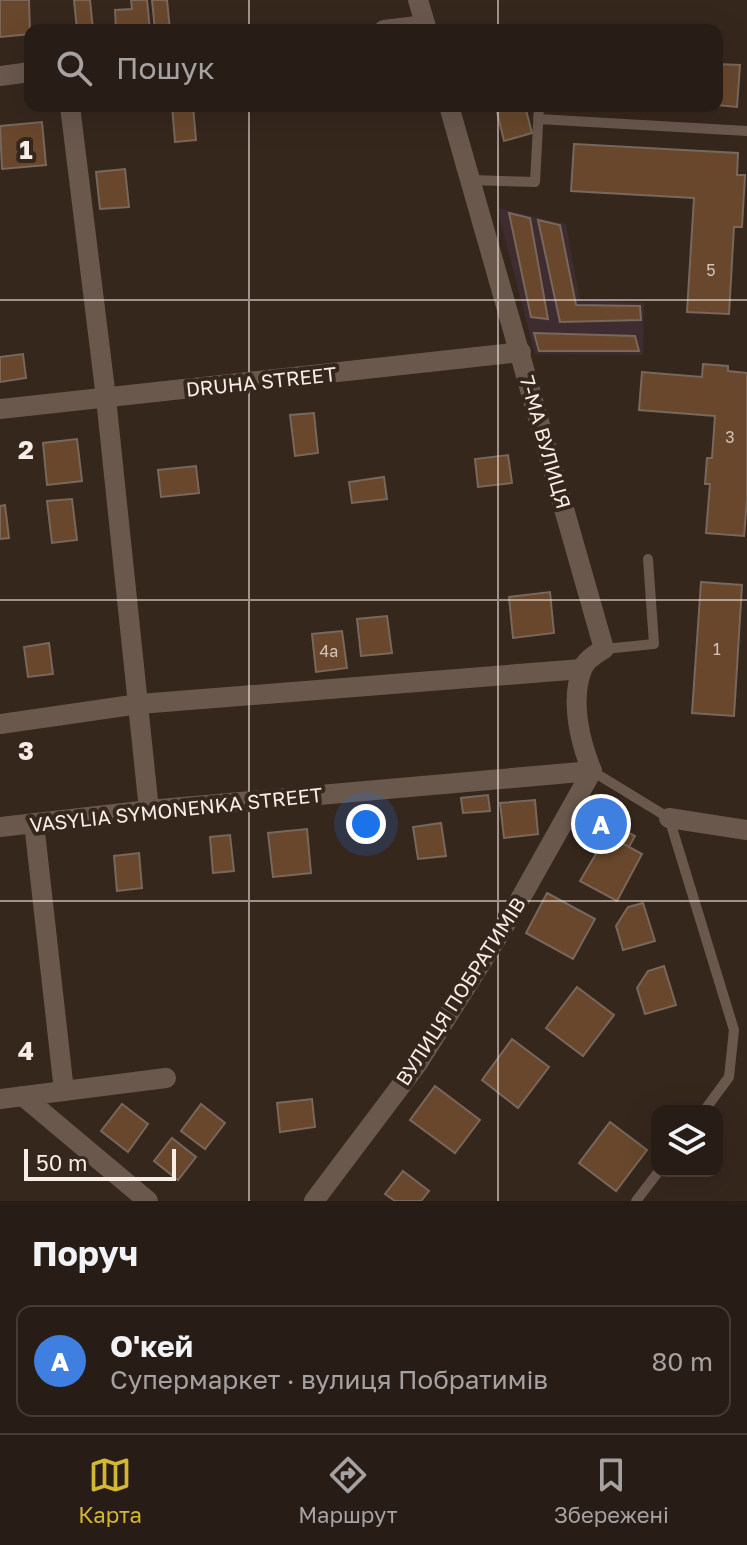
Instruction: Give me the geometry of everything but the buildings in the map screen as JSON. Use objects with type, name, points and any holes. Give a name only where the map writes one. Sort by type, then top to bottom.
[{"type":"street","points":[[418,0],[425,24]]},
{"type":"street","points":[[0,76],[24,73]]},
{"type":"street","points":[[71,112],[106,398],[149,810]]},
{"type":"street","name":"7-МА ВУЛИЦЯ","points":[[451,112],[604,649]]},
{"type":"street","name":"DRUHA STREET","points":[[0,409],[521,352]]},
{"type":"street","points":[[592,771],[584,752],[579,724],[582,669],[591,657],[604,649]]},
{"type":"street","points":[[0,724],[139,704],[582,669]]},
{"type":"street","name":"VASYLIA SYMONENKA STREET","points":[[0,827],[149,810],[592,771]]},
{"type":"street","name":"ВУЛИЦЯ ПОБРАТИМІВ","points":[[314,1201],[418,1063],[510,917],[592,771]]},
{"type":"street","points":[[669,818],[747,830]]},
{"type":"street","points":[[34,823],[64,1091]]},
{"type":"street","points":[[0,1099],[166,1078]]},
{"type":"street","points":[[23,1096],[148,1201]]},
{"type":"lane","points":[[471,180],[535,182],[539,112]]},
{"type":"lane","points":[[538,119],[747,131]]},
{"type":"lane","points":[[604,649],[654,644],[648,559]]},
{"type":"lane","points":[[592,771],[669,818],[734,1030],[729,1077],[708,1105]]},
{"type":"lane","points":[[636,1201],[654,1177]]},
{"type":"shaded area","points":[[497,208],[566,224],[580,300],[644,303],[643,355],[535,354]]},
{"type":"place","name":"О'кей","points":[[601,824]]}]
